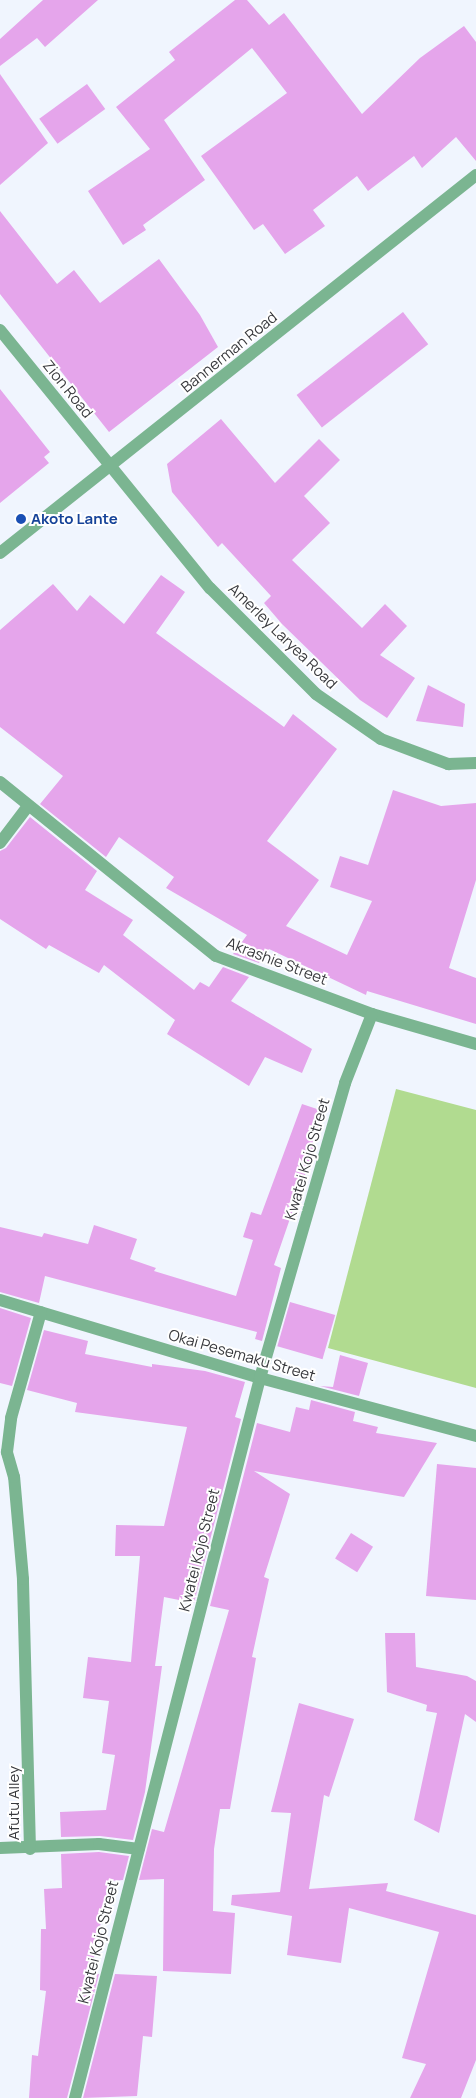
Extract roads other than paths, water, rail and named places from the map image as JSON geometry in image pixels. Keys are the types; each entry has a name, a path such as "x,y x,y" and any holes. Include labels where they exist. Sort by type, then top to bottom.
{"street":[{"name":"Bannerman Road","path":"0,553 110,468 476,175"},
{"name":"Zion Road","path":"0,330 110,468"},
{"name":"Amerley Laryea Road","path":"110,468 210,588 316,694 381,739 448,764 476,763"},
{"name":"Akrashie Street","path":"0,782 216,956 372,1014 476,1044"},
{"path":"0,844 28,806"},
{"name":"Kwatei Kojo Street","path":"75,2098 260,1378 345,1083 372,1014"},
{"name":"Okai Pesemaku Street","path":"0,1300 260,1378 476,1436"},
{"name":"Afutu Alley","path":"30,1849 23,1579 14,1477 8,1452 13,1408 41,1312"},
{"path":"0,1848 30,1849 99,1844 139,1849"}],"place":[{"name":"Akoto Lante","path":"21,519"}]}
